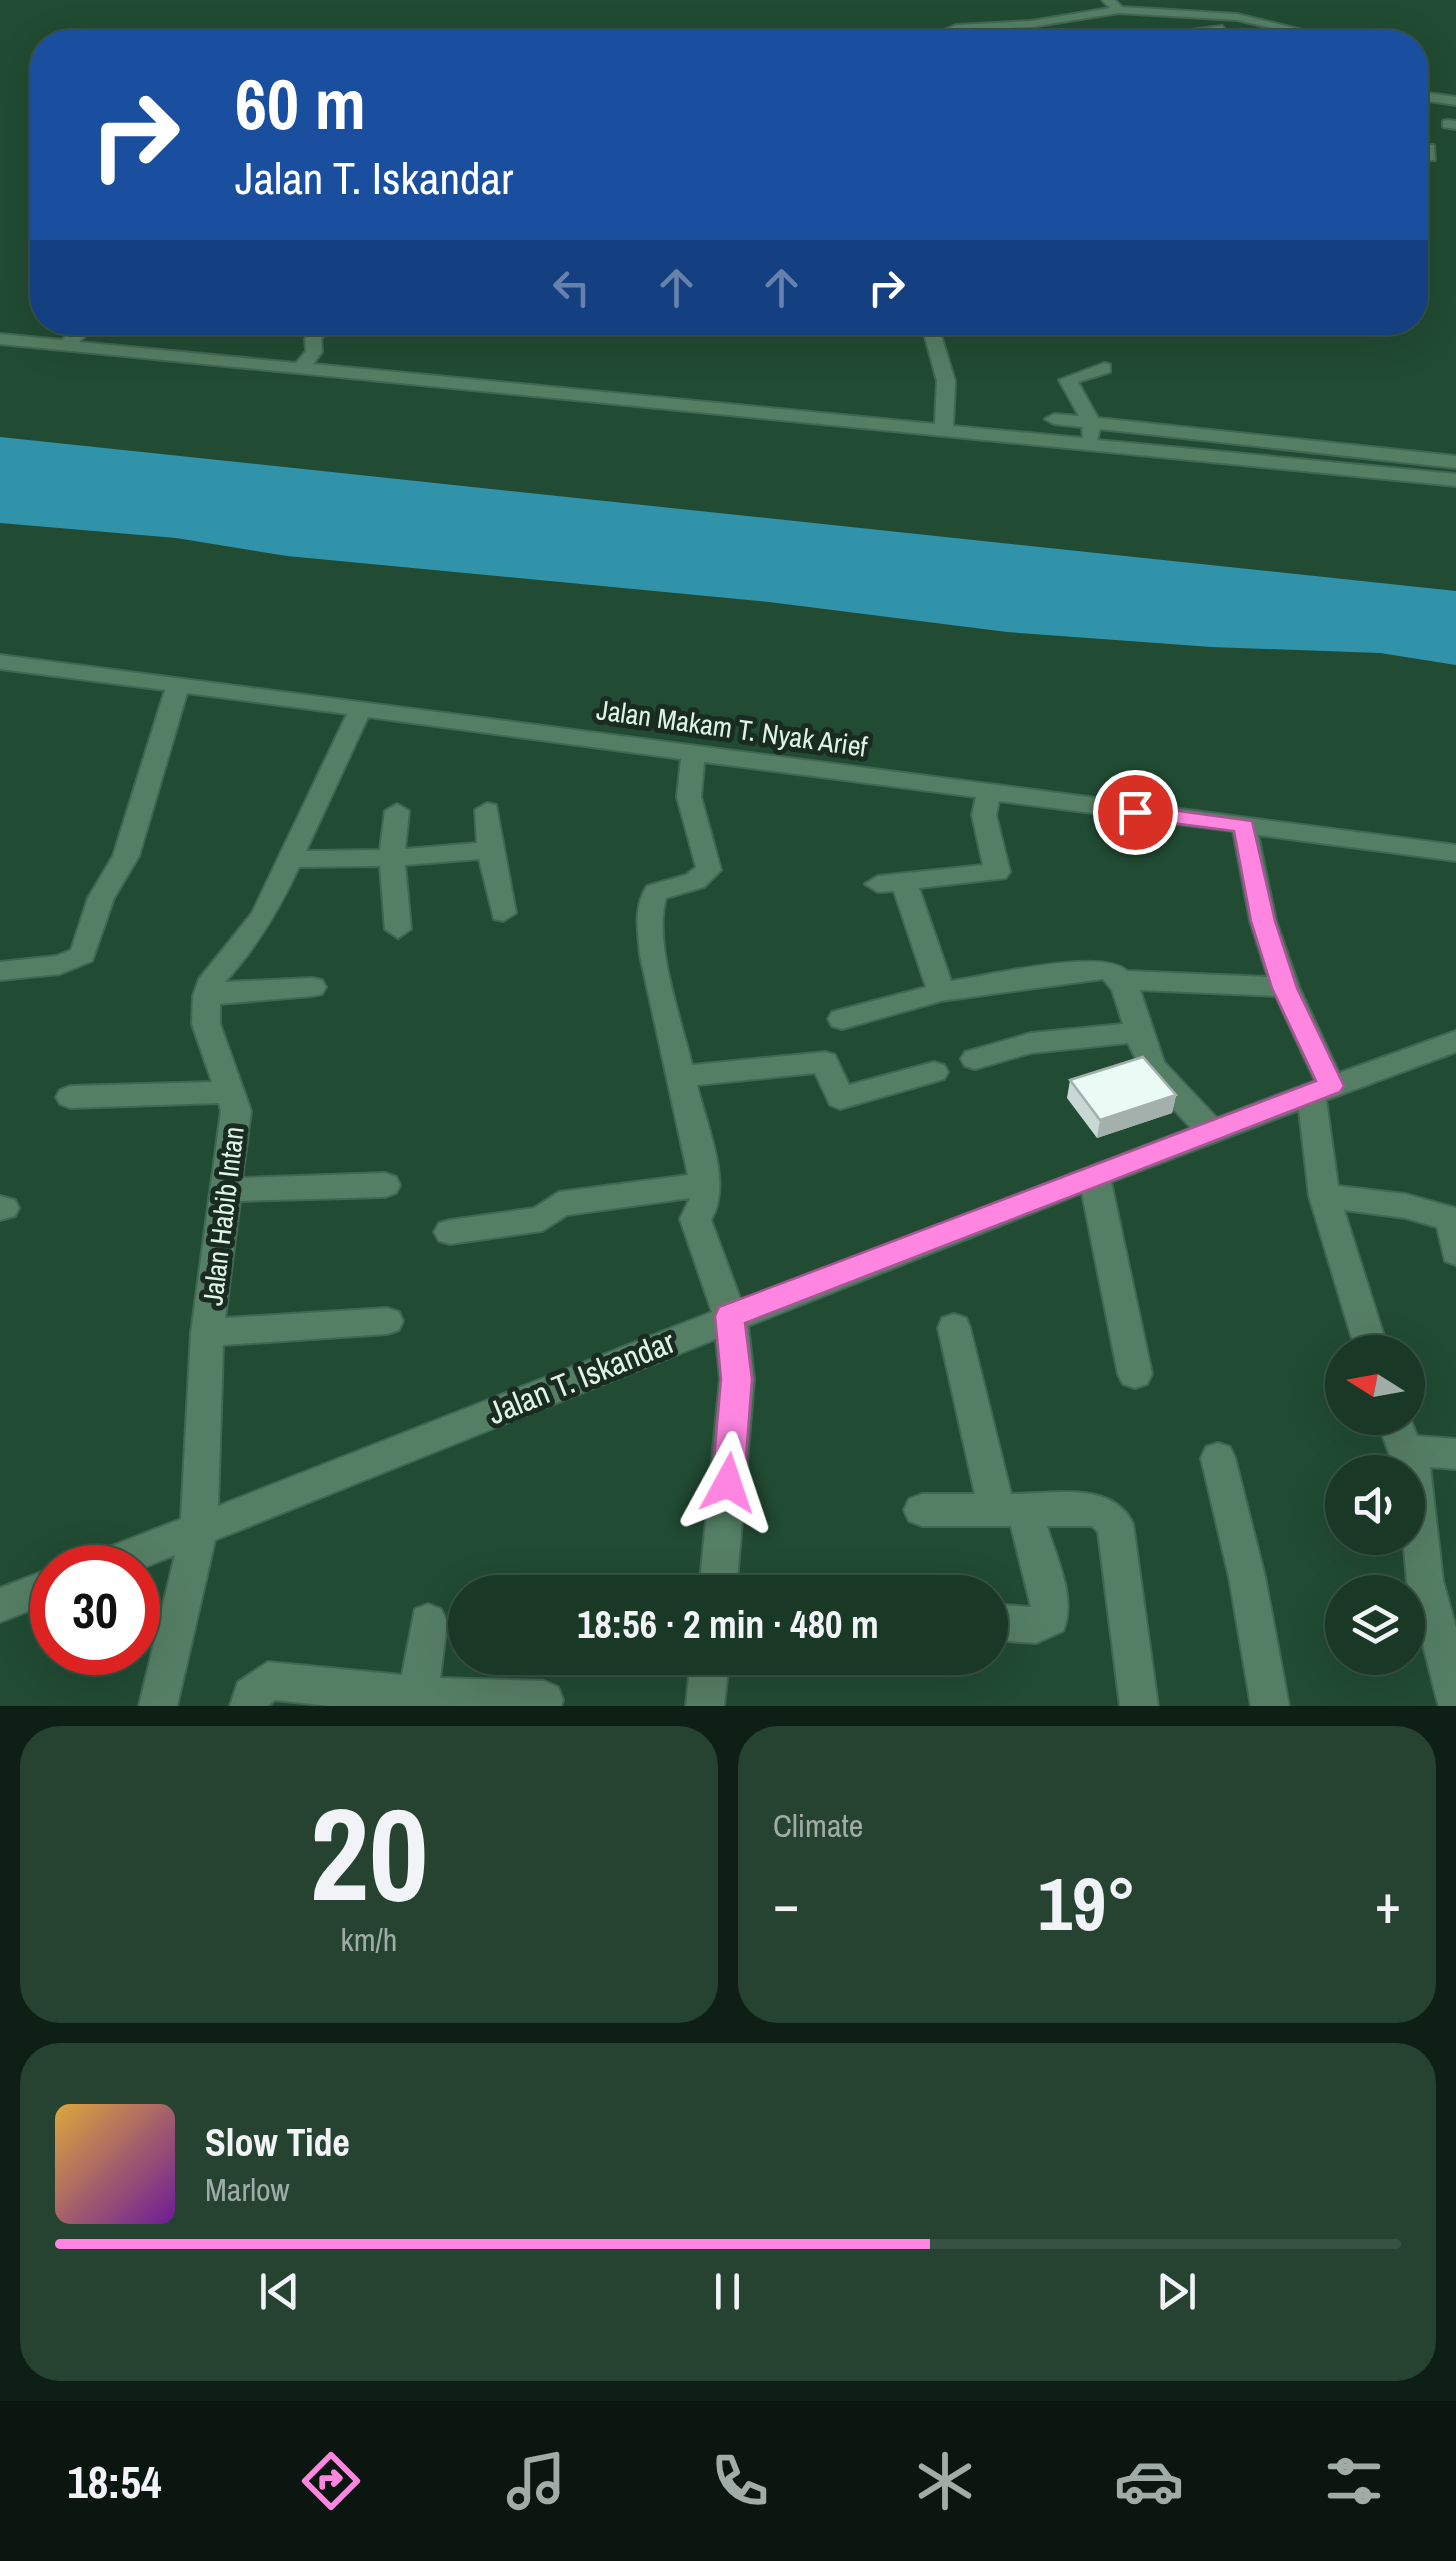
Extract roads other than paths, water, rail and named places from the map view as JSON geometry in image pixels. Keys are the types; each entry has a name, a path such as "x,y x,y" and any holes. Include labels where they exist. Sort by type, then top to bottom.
{"street":[{"path":"953,30 1089,24 1114,5 1250,20 1285,30"},
{"path":"1223,30 1250,20"},
{"path":"1428,96 1456,101"},
{"path":"1428,157 1430,148"},
{"path":"0,339 77,335 944,430 1091,433 1456,462"},
{"path":"307,361 316,335"},
{"path":"934,335 946,380 944,430"},
{"path":"1091,433 1068,380 1104,368"},
{"path":"1054,420 1091,433 1456,480"},
{"name":"Jalan Makam T. Nyak Arief","path":"0,662 1456,853"},
{"path":"0,971 60,966 84,955 101,898 126,856 178,685"},
{"path":"312,988 206,996 214,979 264,914 362,709"},
{"path":"694,754 686,782 687,801 709,862 708,870 705,877 656,892 651,900 653,955 705,1184 706,1201 695,1218 730,1316 736,1379 719,1575"},
{"path":"941,992 891,882 997,872 984,815 988,793"},
{"path":"488,810 490,850 503,912"},
{"path":"397,812 392,858 398,929"},
{"path":"1244,826 1263,921 1321,1089 1324,1196 1367,1335"},
{"path":"290,859 392,858 490,850"},
{"path":"842,1019 941,992 1110,970 1122,980 1136,1032 1152,1066 1176,1097 1212,1130"},
{"path":"1122,980 1284,988"},
{"name":"Jalan Habib Intan","path":"158,1706 199,1530 207,1333 236,1111 206,1024 206,996"},
{"path":"974,1059 1031,1044 1136,1032"},
{"name":"Jalan T. Iskandar","path":"160,1545 730,1316 1212,1130 1456,1041"},
{"path":"682,1076 824,1062 840,1098 934,1072"},
{"path":"70,1097 231,1092"},
{"path":"1094,1175 1135,1374"},
{"path":"450,1232 542,1219 560,1204 705,1184"},
{"path":"226,1190 384,1186"},
{"path":"1324,1196 1405,1206 1454,1219 1456,1252"},
{"path":"207,1333 387,1322"},
{"path":"954,1328 1011,1510 1049,1594 1050,1618 1036,1626 1008,1624"},
{"path":"1399,1435 1418,1495 1425,1581 1456,1700"},
{"path":"1402,1435 1456,1454"},
{"path":"1218,1458 1247,1577 1270,1706"},
{"path":"922,1510 1099,1510 1115,1524 1138,1706"},
{"path":"0,1606 30,1594"},
{"path":"418,1696 428,1622"},
{"path":"704,1706 708,1675"},
{"path":"249,1706 252,1695 268,1681 418,1696 544,1700"}],"water":[{"path":"0,437 1456,591 1456,665 1380,653 1211,647 1007,632 769,602 287,556 176,538 0,523"}]}
